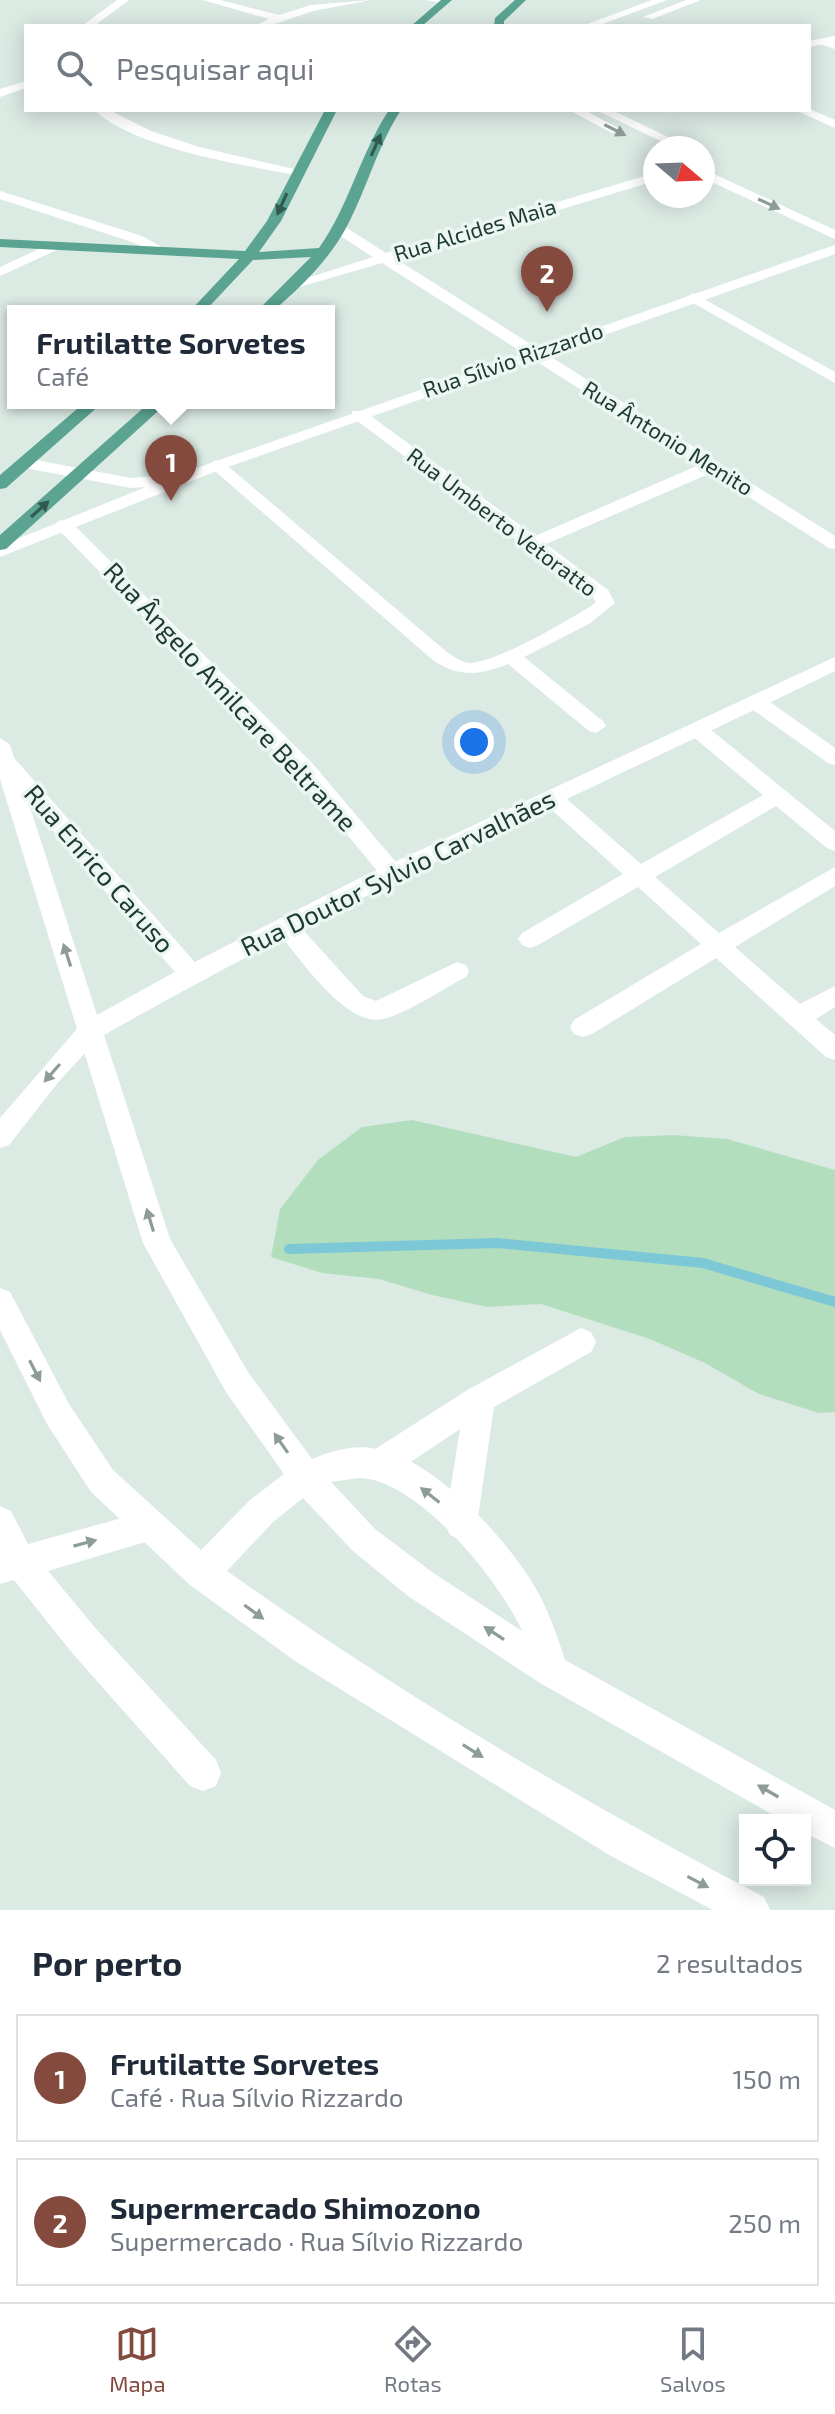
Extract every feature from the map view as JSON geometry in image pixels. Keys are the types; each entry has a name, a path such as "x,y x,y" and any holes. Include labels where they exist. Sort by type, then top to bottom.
{"main road":[{"path":"499,24 499,20 521,0"},
{"path":"418,24 446,1"},
{"path":"203,305 248,256 274,220 296,171 330,112"},
{"path":"271,305 296,284 339,229 385,123 393,112"},
{"path":"0,243 277,257 322,252"},
{"path":"0,484 87,409"},
{"path":"0,545 85,474 153,409"}],"street":[{"path":"90,24 124,0"},
{"path":"208,0 277,18"},
{"path":"264,24 311,8 367,0"},
{"path":"431,0 446,1"},
{"path":"593,24 662,0"},
{"path":"629,24 696,0"},
{"path":"811,44 831,42"},
{"path":"0,93 24,85"},
{"path":"104,112 152,138 296,171"},
{"path":"579,112 643,144"},
{"path":"606,112 659,136"},
{"path":"806,112 835,124"},
{"path":"715,179 835,235"},
{"name":"Rua Alcides Maia","path":"296,284 643,181"},
{"path":"0,195 137,239 162,251"},
{"name":"Rua Ântonio Menito","path":"339,229 835,544"},
{"path":"0,272 54,246"},
{"name":"Rua Sílvio Rizzardo","path":"0,552 216,465 835,249"},
{"path":"693,297 835,378"},
{"name":"Rua Umberto Vetoratto","path":"216,465 441,657 457,667 469,669 510,655 586,619 606,603 601,594 358,414"},
{"name":"Rua Sílvio Rizzardo","path":"25,463 142,483 192,475"},
{"path":"534,543 712,466"},
{"path":"84,516 113,493 113,487 107,482 85,474"},
{"name":"Rua Ângelo Amilcare Beltrame","path":"64,525 304,768 392,873"},
{"path":"510,655 596,726"},
{"name":"Rua Doutor Sylvio Carvalhães","path":"0,1137 51,1073 91,1030 191,974 392,873 835,663"},
{"path":"756,702 835,758"},
{"path":"698,730 777,796 830,831"},
{"path":"4,755 157,1243 237,1382 306,1478 364,1540 420,1584 552,1671 835,1830"},
{"name":"Rua Enrico Caruso","path":"4,755 191,974"},
{"path":"530,939 777,796"},
{"path":"552,798 835,1050"},
{"path":"583,1027 835,875"},
{"path":"286,926 354,1003 367,1010 379,1011 457,971"},
{"path":"798,1018 835,995"},
{"path":"0,1301 58,1414 102,1481 202,1573 310,1651 624,1843 751,1910"},
{"path":"380,1464 480,1399 581,1342"},
{"path":"461,1524 480,1399"},
{"path":"202,1573 262,1511 306,1478 335,1465 380,1464 430,1493 519,1592 534,1620 552,1671"},
{"path":"0,1522 9,1564 85,1642 203,1773"},
{"path":"9,1564 151,1526"}],"green space":[{"path":"412,1120 576,1157 625,1137 673,1135 727,1139 835,1170 835,1412 819,1413 759,1394 705,1363 650,1339 541,1304 487,1307 379,1279 322,1273 271,1257 280,1209 318,1160 362,1127"}],"waterway":[{"path":"289,1249 497,1243 703,1263 835,1302"}],"place":[{"name":"Supermercado Shimozono","path":"547,312"},
{"name":"Frutilatte Sorvetes","path":"171,501"}]}
